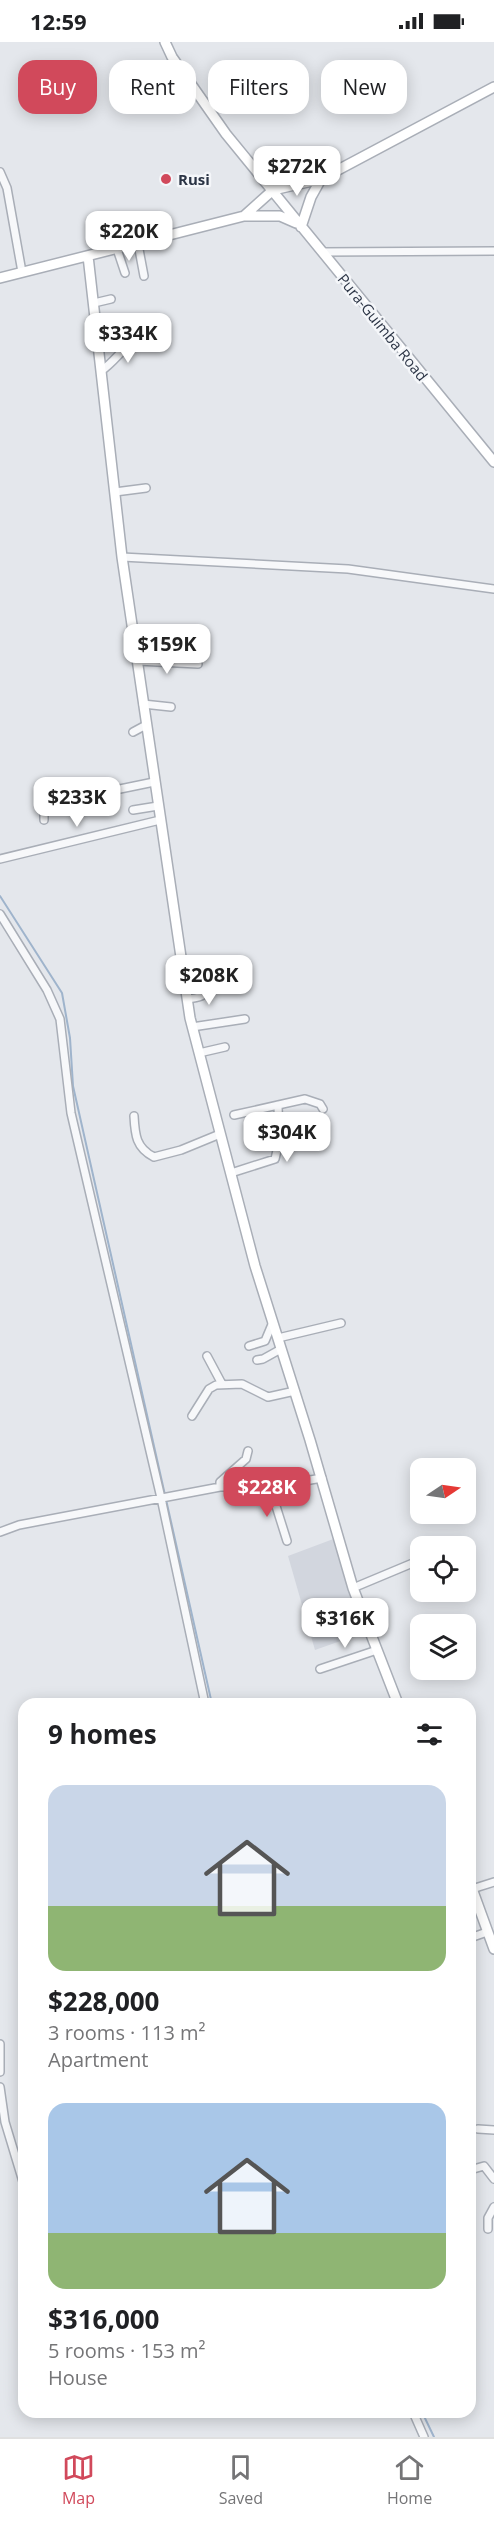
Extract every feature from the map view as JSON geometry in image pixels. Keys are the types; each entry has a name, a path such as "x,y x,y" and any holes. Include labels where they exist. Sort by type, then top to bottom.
{"street":[{"name":"Pura-Guimba Road","path":"165,42 184,75 226,134 494,462"},
{"path":"244,216 273,190 321,179 494,87"},
{"path":"0,172 7,188 22,272"},
{"path":"0,278 244,216 280,216 290,218 301,227 311,197 321,179"},
{"path":"138,244 144,276"},
{"path":"117,249 125,273"},
{"path":"322,252 494,251"},
{"path":"88,256 122,557 192,1027 255,1266 322,1479 353,1588 396,1698"},
{"path":"94,303 111,299"},
{"path":"101,371 114,362 133,340 141,336"},
{"path":"115,492 146,488"},
{"path":"122,557 348,569 494,589"},
{"path":"137,661 198,664"},
{"path":"143,704 171,707"},
{"path":"133,732 146,725"},
{"path":"44,820 44,807 47,804 154,782"},
{"path":"133,810 158,806"},
{"path":"0,859 160,820"},
{"path":"0,914 47,990 60,1019 71,1113 161,1498 204,1698"},
{"path":"188,999 201,997 218,980 228,983"},
{"path":"192,1027 245,1019"},
{"path":"199,1053 225,1047"},
{"path":"234,1115 305,1099 313,1100 323,1110"},
{"path":"231,1173 275,1159 279,1142 278,1105"},
{"path":"134,1116 135,1140 154,1157 181,1150 220,1134"},
{"path":"249,1346 265,1341 273,1322"},
{"path":"278,1338 341,1323"},
{"path":"257,1360 281,1349"},
{"path":"207,1356 222,1384"},
{"path":"192,1416 209,1389 222,1384 243,1384 268,1397 294,1391"},
{"path":"220,1487 220,1482 246,1459 248,1451"},
{"path":"0,1532 19,1526 220,1487 270,1487 297,1481 322,1479"},
{"path":"270,1487 287,1541"},
{"path":"353,1588 410,1564"},
{"path":"320,1670 377,1650"},
{"path":"476,1885 494,1882"},
{"path":"476,1900 494,1949"},
{"path":"476,1936 487,1932"},
{"path":"0,2044 0,2072"},
{"path":"0,2087 4,2121 18,2166"},
{"path":"478,2129 494,2130"},
{"path":"476,2168 484,2166 494,2179"},
{"path":"488,2229 488,2218 494,2207"},
{"path":"416,2418 424,2437"}],"shaded area":[{"path":"336,1538 366,1632 315,1650 288,1556"}],"waterway":[{"path":"0,896 62,993 70,1038 73,1086 211,1698"},
{"path":"425,2418 434,2437"}],"place":[{"name":"Rusi","path":"166,179"}]}
